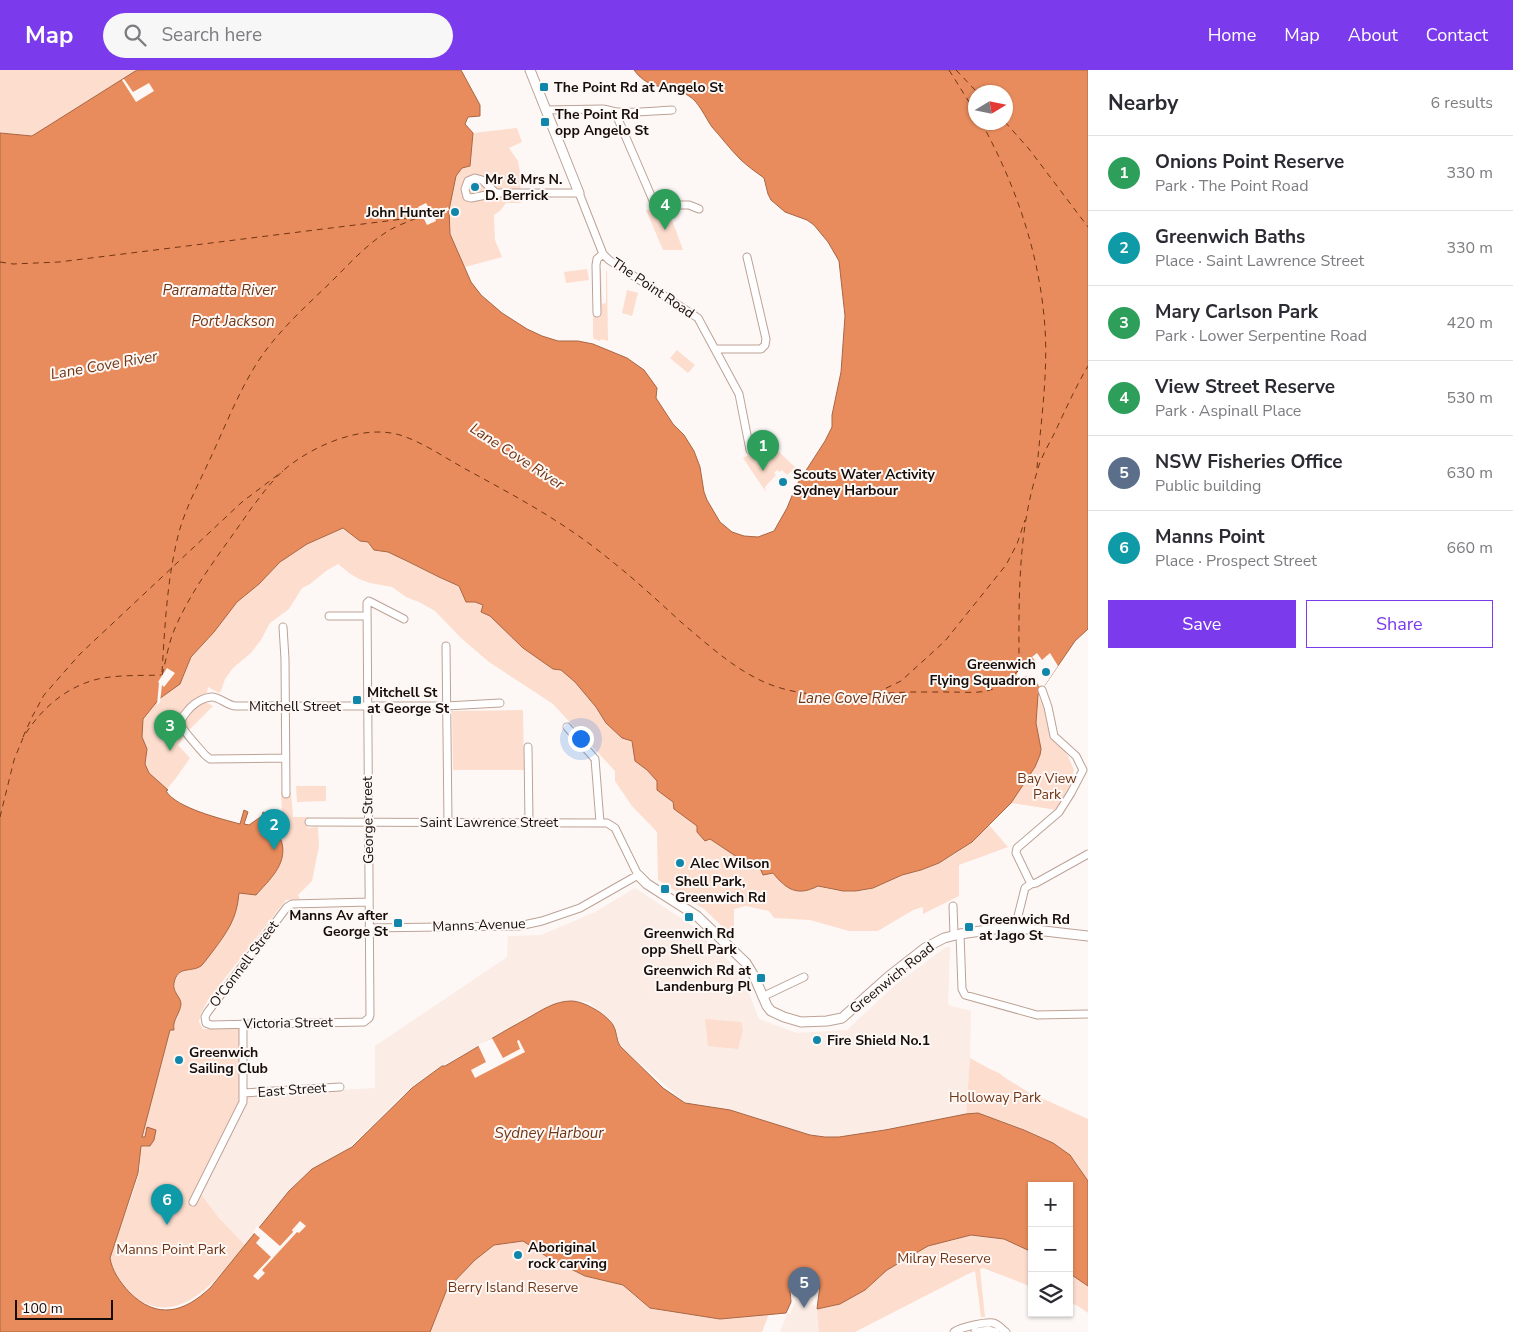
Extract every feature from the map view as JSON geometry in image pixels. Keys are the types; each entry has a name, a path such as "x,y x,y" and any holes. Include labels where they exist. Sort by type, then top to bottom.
{"street":[{"name":"The Point Road","path":"530,70 603,254 613,263 698,318 738,394 750,450"},
{"path":"546,110 602,109 615,112 672,110"},
{"path":"615,112 655,205 689,205 699,209"},
{"path":"496,193 579,193"},
{"path":"597,313 596,265 597,259 603,254"},
{"path":"714,349 761,349 766,345 747,257"},
{"path":"329,616 366,616 369,601 404,620"},
{"name":"George Street","path":"364,1022 370,1018 366,616"},
{"path":"283,627 286,794"},
{"path":"446,646 448,823"},
{"path":"1031,884 1016,853 1017,848 1059,812 1072,793 1082,770 1076,756 1054,736 1048,707 1042,690"},
{"name":"Mitchell Street","path":"285,758 215,760 207,757 182,728 181,723 184,715 200,700 213,697 233,706 446,706 500,703"},
{"path":"568,727 595,759 600,822 607,823 615,828 638,875"},
{"path":"528,748 529,822"},
{"name":"Saint Lawrence Street","path":"309,822 600,822"},
{"path":"1016,928 1025,888 1088,854"},
{"name":"Manns Avenue","path":"369,928 519,926 580,908 638,875"},
{"name":"Greenwich Road","path":"638,875 647,884 697,916 746,963 754,976 762,997 771,1011 801,1022 842,1018 888,977 926,948 944,938 999,928 1016,928 1088,936"},
{"name":"O'Connell Street","path":"212,1025 205,1021 207,1013 287,906 292,904 369,902"},
{"path":"953,906 962,989 965,995 1037,1015 1088,1014"},
{"path":"762,997 804,977"},
{"name":"Victoria Street","path":"212,1025 364,1022"},
{"path":"193,1202 243,1102 243,1024"},
{"name":"East Street","path":"243,1093 340,1086"},
{"path":"954,1332 964,1328 993,1323 1006,1332"},
{"path":"975,1332 989,1330 996,1332"}],"shaded area":[{"path":"635,888 693,926 742,974 759,1019 797,1033 847,1030 895,985 946,947 950,947 948,1005 971,1011 966,1114 840,1138 800,1133 687,1104 621,1047 613,1026 589,1002 562,1001 440,1067 399,1098 348,1149 311,1170 245,1245 219,1218 200,1193 250,1095 375,1088 375,1046 507,957 508,936 541,935 595,912"},
{"path":"794,1286 812,1286 812,1305 815,1305 816,1310 821,1313 822,1332 780,1332 787,1314 790,1314 796,1300"}],"green space":[{"path":"0,70 137,70 32,136 0,133"},
{"path":"517,128 522,142 509,148 518,161 521,203 506,203 494,215 495,240 502,257 465,267 450,234 449,210 456,176 462,168 470,165 473,133"},
{"path":"668,209 683,250 663,250 646,210"},
{"path":"587,269 589,280 566,283 564,272"},
{"path":"598,269 601,269 602,304 606,303 607,271 608,341 601,339 600,341 593,337 593,314 595,314"},
{"path":"627,290 638,293 632,316 622,313"},
{"path":"677,350 695,365 688,373 670,358"},
{"path":"760,448 767,454 778,451 796,468 787,475 782,470 780,472 777,470 774,473 776,475 765,487 766,492 743,458"},
{"path":"342,528 360,541 368,542 374,550 388,552 459,586 467,602 483,605 481,612 490,616 523,648 553,669 561,670 575,682 596,707 606,723 622,738 632,741 636,761 654,776 668,795 674,809 697,826 705,841 710,839 737,857 773,873 783,885 797,891 810,890 818,886 846,891 868,889 896,877 919,871 941,862 967,846 989,825 1008,847 959,865 959,896 923,914 923,907 913,910 878,931 849,931 810,920 774,918 769,911 746,906 734,909 734,938 704,909 658,880 657,832 632,806 615,781 615,771 553,704 489,662 461,638 435,611 406,597 392,587 359,579 338,564 302,588 289,609 270,623 251,653 233,668 225,679 219,693 208,687 205,702 213,706 189,730 178,745 190,758 167,789 149,773 145,764 147,750 142,737 143,719 159,699 183,679 191,658 237,602 259,584 280,562 307,544"},
{"name":"Bay View Park","path":"1038,695 1047,712 1054,732 1074,770 1068,793 1057,810 1011,803 1035,767"},
{"path":"523,710 524,770 453,770 452,711"},
{"path":"296,786 326,786 326,801 297,802"},
{"name":"Manns Point Park","path":"281,792 291,792 293,817 308,817 307,828 318,827 319,846 312,881 298,895 300,899 286,900 208,1000 201,1013 199,1022 203,1029 239,1029 240,1091 250,1095 200,1193 219,1218 245,1245 223,1272 196,1296 181,1304 165,1307 149,1305 132,1295 125,1288 115,1274 110,1260 139,1173 141,1146 147,1147 148,1127 145,1138 142,1137 170,1030 180,1008 179,998 174,991 174,985 179,974 184,970 200,966 204,963 223,937 234,917 239,892 256,895 282,843 271,821 282,814"},
{"path":"705,1019 741,1022 743,1030 738,1049 708,1046"},
{"name":"Holloway Park","path":"970,1058 999,1073 1028,1092 1088,1119 1088,1181 1070,1155 1036,1134 990,1117 966,1114"},
{"name":"Milray Reserve","path":"951,1233 1017,1238 1028,1247 1028,1285 983,1268 980,1269 985,1317 981,1317 975,1271 855,1332 819,1332 817,1309 839,1304 865,1290 882,1272"},
{"name":"Berry Island Reserve","path":"523,1241 549,1258 585,1276 623,1285 650,1308 720,1319 769,1314 762,1332 430,1332 447,1289 475,1260 494,1245"},
{"path":"1073,1272 1088,1281 1088,1313 1073,1304"}],"water":[{"name":"Port Jackson","path":"137,70 461,70 480,105 480,116 468,117 465,124 473,133 470,166 462,168 456,176 449,210 450,234 471,282 481,295 502,313 527,329 558,341 578,341 593,344 627,358 644,370 657,388 656,398 694,451 700,467 704,492 720,522 732,532 744,536 758,537 774,531 787,508 796,486 832,427 832,415 841,372 845,316 839,261 828,242 814,225 807,220 785,212 771,200 764,178 733,151 712,127 693,99 682,92 647,82 634,70 1088,70 1088,629 1075,641 1038,695 1036,723 1041,749 1040,755 1035,767 1011,803 972,842 939,863 902,875 873,888 843,891 818,886 804,891 792,890 773,873 763,875 760,868 737,857 710,839 705,841 697,832 697,826 674,809 673,802 657,790 657,781 635,761 632,741 622,738 606,723 596,707 575,682 561,670 553,669 523,648 490,616 481,612 483,605 475,602 466,602 459,586 388,552 374,550 368,542 360,541 343,528 307,544 280,562 259,584 237,602 214,632 191,657 180,684 159,699 143,719 142,737 147,749 145,764 149,773 168,790 166,791 171,797 189,808 240,824 244,810 248,812 244,824 249,825 262,816 263,812 268,814 281,839 283,851 276,872 256,895 239,893 231,924 204,963 197,968 181,972 176,977 174,983 175,992 181,1004 174,1023 174,1030 170,1030 142,1137 145,1137 147,1127 156,1130 154,1140 150,1146 141,1146 138,1173 110,1258 120,1280 139,1301 160,1310 170,1310 191,1303 211,1287 289,1191 312,1169 352,1147 412,1088 442,1066 544,1009 554,1004 571,1001 588,1006 610,1021 620,1046 663,1088 685,1103 730,1110 810,1135 825,1137 839,1137 885,1130 978,1113 1053,1143 1070,1155 1088,1181 1088,1286 1073,1276 1073,1182 1028,1182 1028,1250 1004,1239 971,1235 928,1246 887,1270 865,1290 840,1304 817,1309 820,1285 790,1290 791,1302 786,1313 720,1319 650,1308 623,1285 585,1276 549,1258 523,1241 494,1245 475,1260 447,1289 430,1332 0,1332 0,133 32,136"}],"pier":[{"path":"124,79 133,92 149,83 154,91 136,102 122,80"},
{"path":"426,203 433,215 448,207 449,210 435,218 436,221 427,225 418,207"},
{"path":"1037,653 1042,660 1050,653 1058,666 1041,691 1038,684 1026,676 1023,677 1020,684 1014,681 1020,666 1030,670 1037,663 1032,657"},
{"path":"167,668 175,673 164,687 162,685 160,702 157,705 158,682"},
{"path":"492,1038 503,1058 520,1049 517,1041 519,1040 525,1052 475,1078 471,1070 486,1062 478,1045"},
{"path":"300,1221 306,1226 299,1233 297,1232 262,1270 265,1273 258,1280 253,1276 271,1257 256,1243 260,1238 253,1232 257,1226 280,1246"}],"ferry route":[{"path":"949,70 968,100"},
{"path":"956,70 970,85"},
{"path":"985,130 1005,170 1015,196 1032,247 1038,274 1045,328 1046,363 1037,468"},
{"path":"1012,130 1029,149 1088,227"},
{"path":"162,672 169,584 179,532 193,495 250,374 282,330 372,242 388,231 422,216"},
{"path":"0,262 13,264 59,262 419,217"},
{"path":"162,675 173,633 189,600 250,510 275,478 297,460 324,445 355,435 370,432 386,432 409,438 427,447 556,521 614,563 721,655 742,670 764,682 782,689 819,695 983,692 993,689 1004,683 1019,670 1021,570 1030,496 1042,457 1088,366"},
{"path":"23,737 44,695 80,654 242,502 283,471"},
{"path":"876,693 901,681 945,641 1006,565 1017,544 1025,520"},
{"path":"26,733 45,709 61,696 78,686 96,679 161,675"},
{"path":"0,817 14,760 23,738"}],"place":[{"name":"The Point Rd at Angelo St","path":"544,87"},
{"name":"The Point Rd opp Angelo St","path":"545,122"},
{"name":"Mr & Mrs N. D. Berrick","path":"475,187"},
{"name":"John Hunter","path":"455,212"},
{"name":"View Street Reserve","path":"665,230"},
{"name":"Onions Point Reserve","path":"763,471"},
{"name":"Scouts Water Activity Sydney Harbour","path":"783,482"},
{"name":"Greenwich Flying Squadron","path":"1046,672"},
{"name":"Mitchell St at George St","path":"357,700"},
{"name":"Mary Carlson Park","path":"170,751"},
{"name":"Greenwich Baths","path":"274,850"},
{"name":"Alec Wilson","path":"680,863"},
{"name":"Shell Park, Greenwich Rd","path":"665,889"},
{"name":"Greenwich Rd opp Shell Park","path":"689,917"},
{"name":"Manns Av after George St","path":"398,923"},
{"name":"Greenwich Rd at Jago St","path":"969,927"},
{"name":"Greenwich Rd at Landenburg Pl","path":"761,978"},
{"name":"Fire Shield No.1","path":"817,1040"},
{"name":"Greenwich Sailing Club","path":"179,1060"},
{"name":"Manns Point","path":"167,1225"},
{"name":"Aboriginal rock carving","path":"518,1255"},
{"name":"NSW Fisheries Office","path":"804,1308"}],"water label":[{"name":"Parramatta River","path":"219,290"},
{"name":"Lane Cove River","path":"104,365"},
{"name":"Lane Cove River","path":"517,456"},
{"name":"Lane Cove River","path":"852,698"},
{"name":"Sydney Harbour","path":"549,1133"}]}
